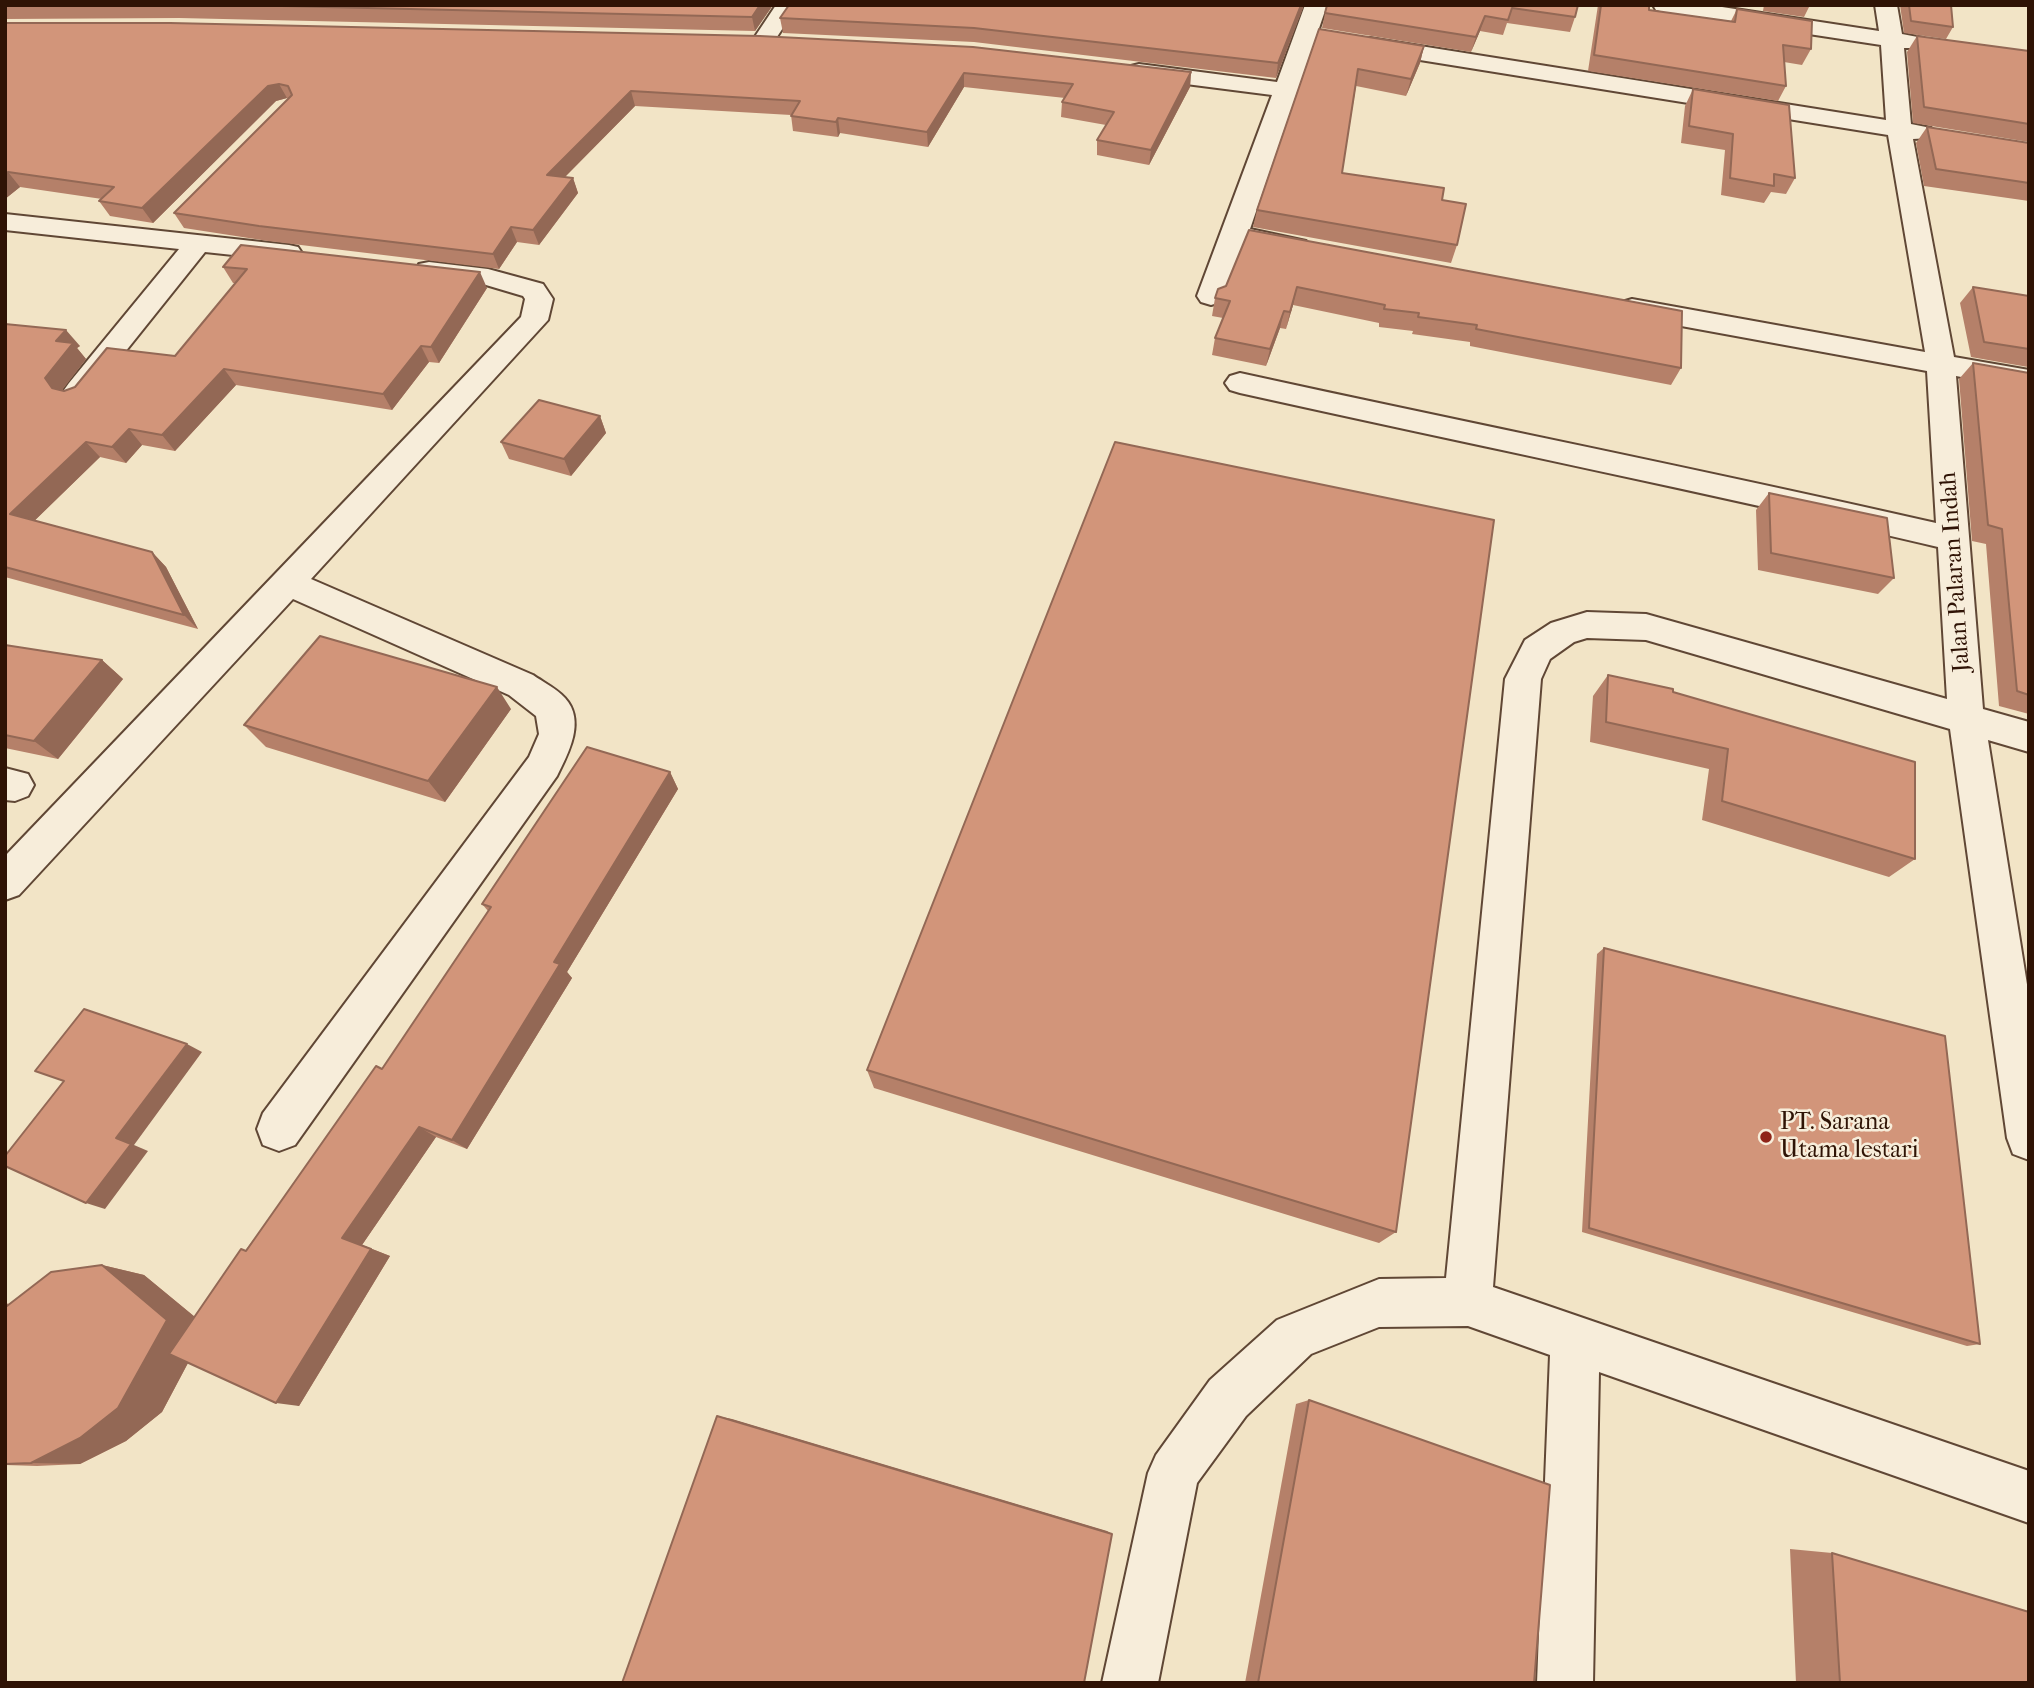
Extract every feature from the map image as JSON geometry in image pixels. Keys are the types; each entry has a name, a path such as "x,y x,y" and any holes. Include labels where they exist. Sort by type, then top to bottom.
{"street":[{"path":"763,41 787,5"},
{"path":"1211,296 1316,5"},
{"path":"1664,5 1933,46"},
{"name":"Jalan Palaran Indah","path":"1886,5 1892,40 1899,130 1941,363 1966,718 2029,1138"},
{"path":"1306,35 1951,138"},
{"path":"735,40 789,42"},
{"path":"1114,67 1286,90"},
{"path":"5,222 165,228 200,242 323,257"},
{"path":"1235,234 1318,251"},
{"path":"77,394 200,242"},
{"path":"5,883 534,320 539,299 533,290 488,277 406,267"},
{"path":"1602,302 2029,380"},
{"path":"1240,383 1594,461 1741,489 1954,540"},
{"path":"279,1129 544,765 556,734 553,709 521,685 287,582"},
{"path":"1468,1302 1523,679 1537,650 1563,632 1587,625 1646,627 2029,737"},
{"path":"1130,1683 1174,1473 1228,1398 1294,1337 1379,1303 1468,1302 2029,1497"},
{"path":"1566,1683 1574,1340"}],"building":[{"path":"239,5 760,5 752,17"},
{"path":"789,5 1301,5 1278,63 974,28 780,18"},
{"path":"1327,5 1578,5 1575,17 1512,8 1508,20 1485,16 1476,37 1325,13"},
{"path":"1601,5 1649,5 1649,10 1735,22 1737,9 1812,21 1811,49 1783,45 1786,86 1594,55"},
{"path":"1909,5 1951,5 1953,27 1911,21"},
{"path":"5,23 170,23 760,36 973,47 1191,72 1151,150 1097,140 1114,112 1062,102 1073,84 964,73 927,132 838,118 836,122 791,116 800,101 631,91 547,175 573,178 533,230 511,227 493,254 174,213 292,95 288,86 279,84 268,86 142,208 99,201 114,187 8,172 5,175"},
{"path":"1319,29 1424,46 1411,79 1358,69 1342,173 1444,188 1442,200 1466,204 1457,245 1257,210"},
{"path":"1917,36 2029,51 2029,124 1924,107"},
{"path":"1693,89 1789,105 1795,178 1774,174 1774,186 1730,178 1733,134 1689,126"},
{"path":"1927,127 2029,143 2029,183 1936,169"},
{"path":"1249,230 1682,311 1681,368 1476,329 1477,325 1418,317 1419,313 1384,309 1385,305 1297,287 1290,312 1284,311 1270,349 1215,338 1230,301 1215,298 1218,289 1226,286"},
{"path":"241,245 480,272 431,347 421,346 383,394 224,369 162,435 129,429 112,447 86,442 10,514 152,552 184,615 5,567 5,324 66,330 56,341 73,343 45,378 52,388 64,391 75,387 107,348 175,356 247,269 223,267"},
{"path":"1973,287 2029,296 2029,349 1984,342"},
{"path":"1973,363 2029,373 2029,695 2017,691 2002,529 1988,525"},
{"path":"539,400 600,416 564,459 501,442"},
{"path":"1115,442 1494,520 1396,1232 867,1070"},
{"path":"1769,493 1887,518 1894,578 1771,553"},
{"path":"320,636 497,687 428,781 244,725"},
{"path":"5,645 102,660 34,741 5,735"},
{"path":"1608,675 1673,689 1673,692 1915,762 1915,859 1722,801 1728,749 1606,722"},
{"path":"587,747 670,772 554,962 560,964 452,1140 419,1127 342,1238 371,1249 276,1403 169,1354 241,1249 246,1251 376,1066 382,1069 491,907 482,904"},
{"name":"PT. Sarana Utama lestari","path":"1604,948 1945,1036 1980,1344 1589,1228"},
{"path":"84,1009 187,1044 116,1138 131,1144 86,1203 5,1166 5,1156 64,1081 35,1071"},
{"path":"102,1265 167,1320 118,1408 80,1438 31,1463 5,1464 5,1304 7,1306 51,1272"},
{"path":"1309,1400 1550,1485 1534,1683 1258,1683"},
{"path":"717,1416 1112,1534 1084,1683 622,1683"},
{"path":"1832,1553 2029,1612 2029,1683 1840,1683"}],"place":[{"name":"PT. Sarana Utama lestari","path":"1766,1137"}]}
